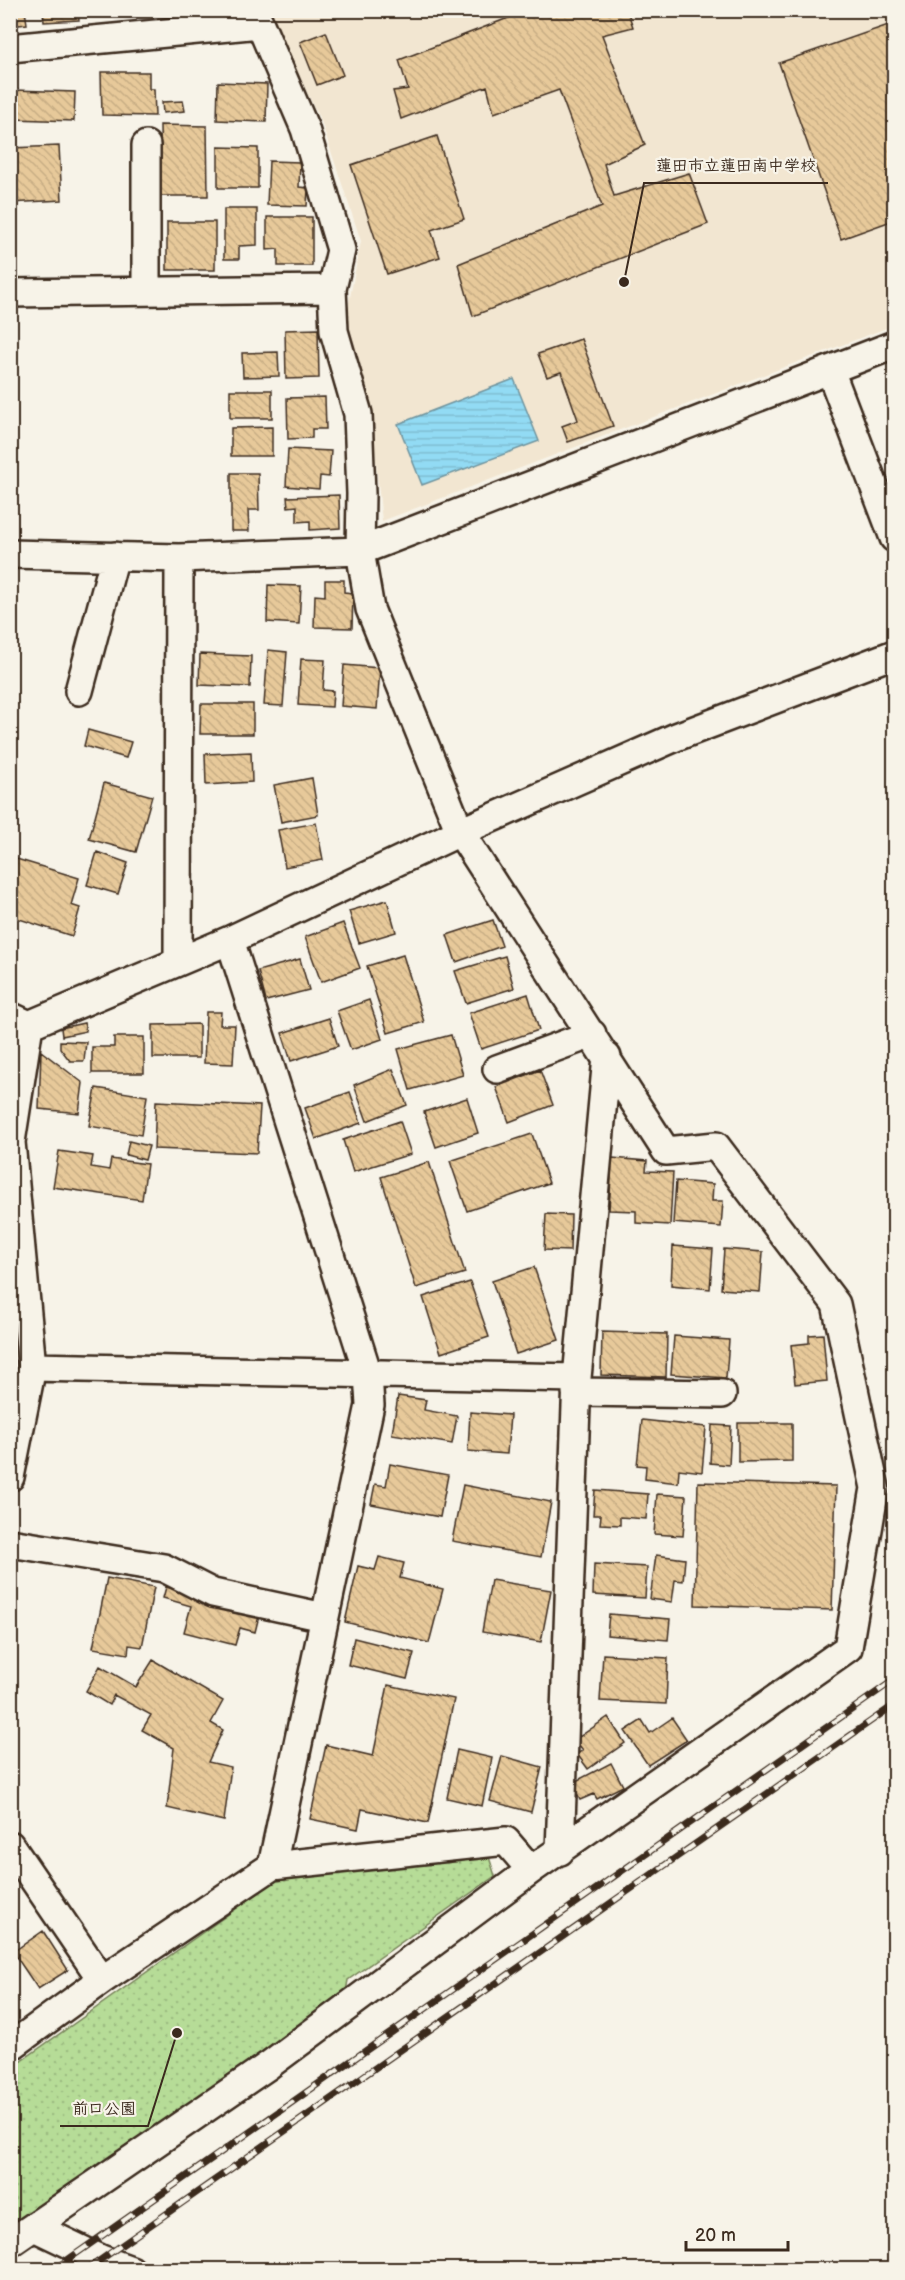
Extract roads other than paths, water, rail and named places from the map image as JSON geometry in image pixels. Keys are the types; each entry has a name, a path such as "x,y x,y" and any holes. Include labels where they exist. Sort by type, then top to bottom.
{"street":[{"path":"10,48 257,17 305,129 341,250 332,289 333,331 358,414 361,494 360,551 370,609 460,832 666,1151 716,1146 836,1304 875,1488 848,1648 531,1870 269,2065 10,2243"},
{"path":"146,145 146,291"},
{"path":"10,293 332,289"},
{"path":"10,554 179,558 360,551 894,345"},
{"path":"830,370 894,538"},
{"path":"79,691 115,556"},
{"path":"178,962 179,558"},
{"path":"10,1478 32,1367 11,1142 20,1021 178,962 230,940 460,832 676,737 894,654"},
{"path":"230,940 368,1374 370,1405 272,1866"},
{"path":"496,1069 592,1034"},
{"path":"560,1851 576,1385 607,1057"},
{"path":"32,1367 368,1374 722,1394"},
{"path":"10,1542 164,1568 213,1593 324,1617"},
{"path":"10,2047 102,1980 272,1866 507,1841 531,1870"},
{"path":"10,1845 102,1980"},
{"path":"34,2227 101,2259 131,2270"}],"water":[{"path":"514,379 539,441 422,485 398,424"}],"railway":[{"path":"53,2270 894,1680"},
{"path":"86,2270 894,1705"}],"place":[{"name":"蓮田市立蓮田南中学校","path":"624,282"},
{"name":"前口公園","path":"177,2033"}]}
